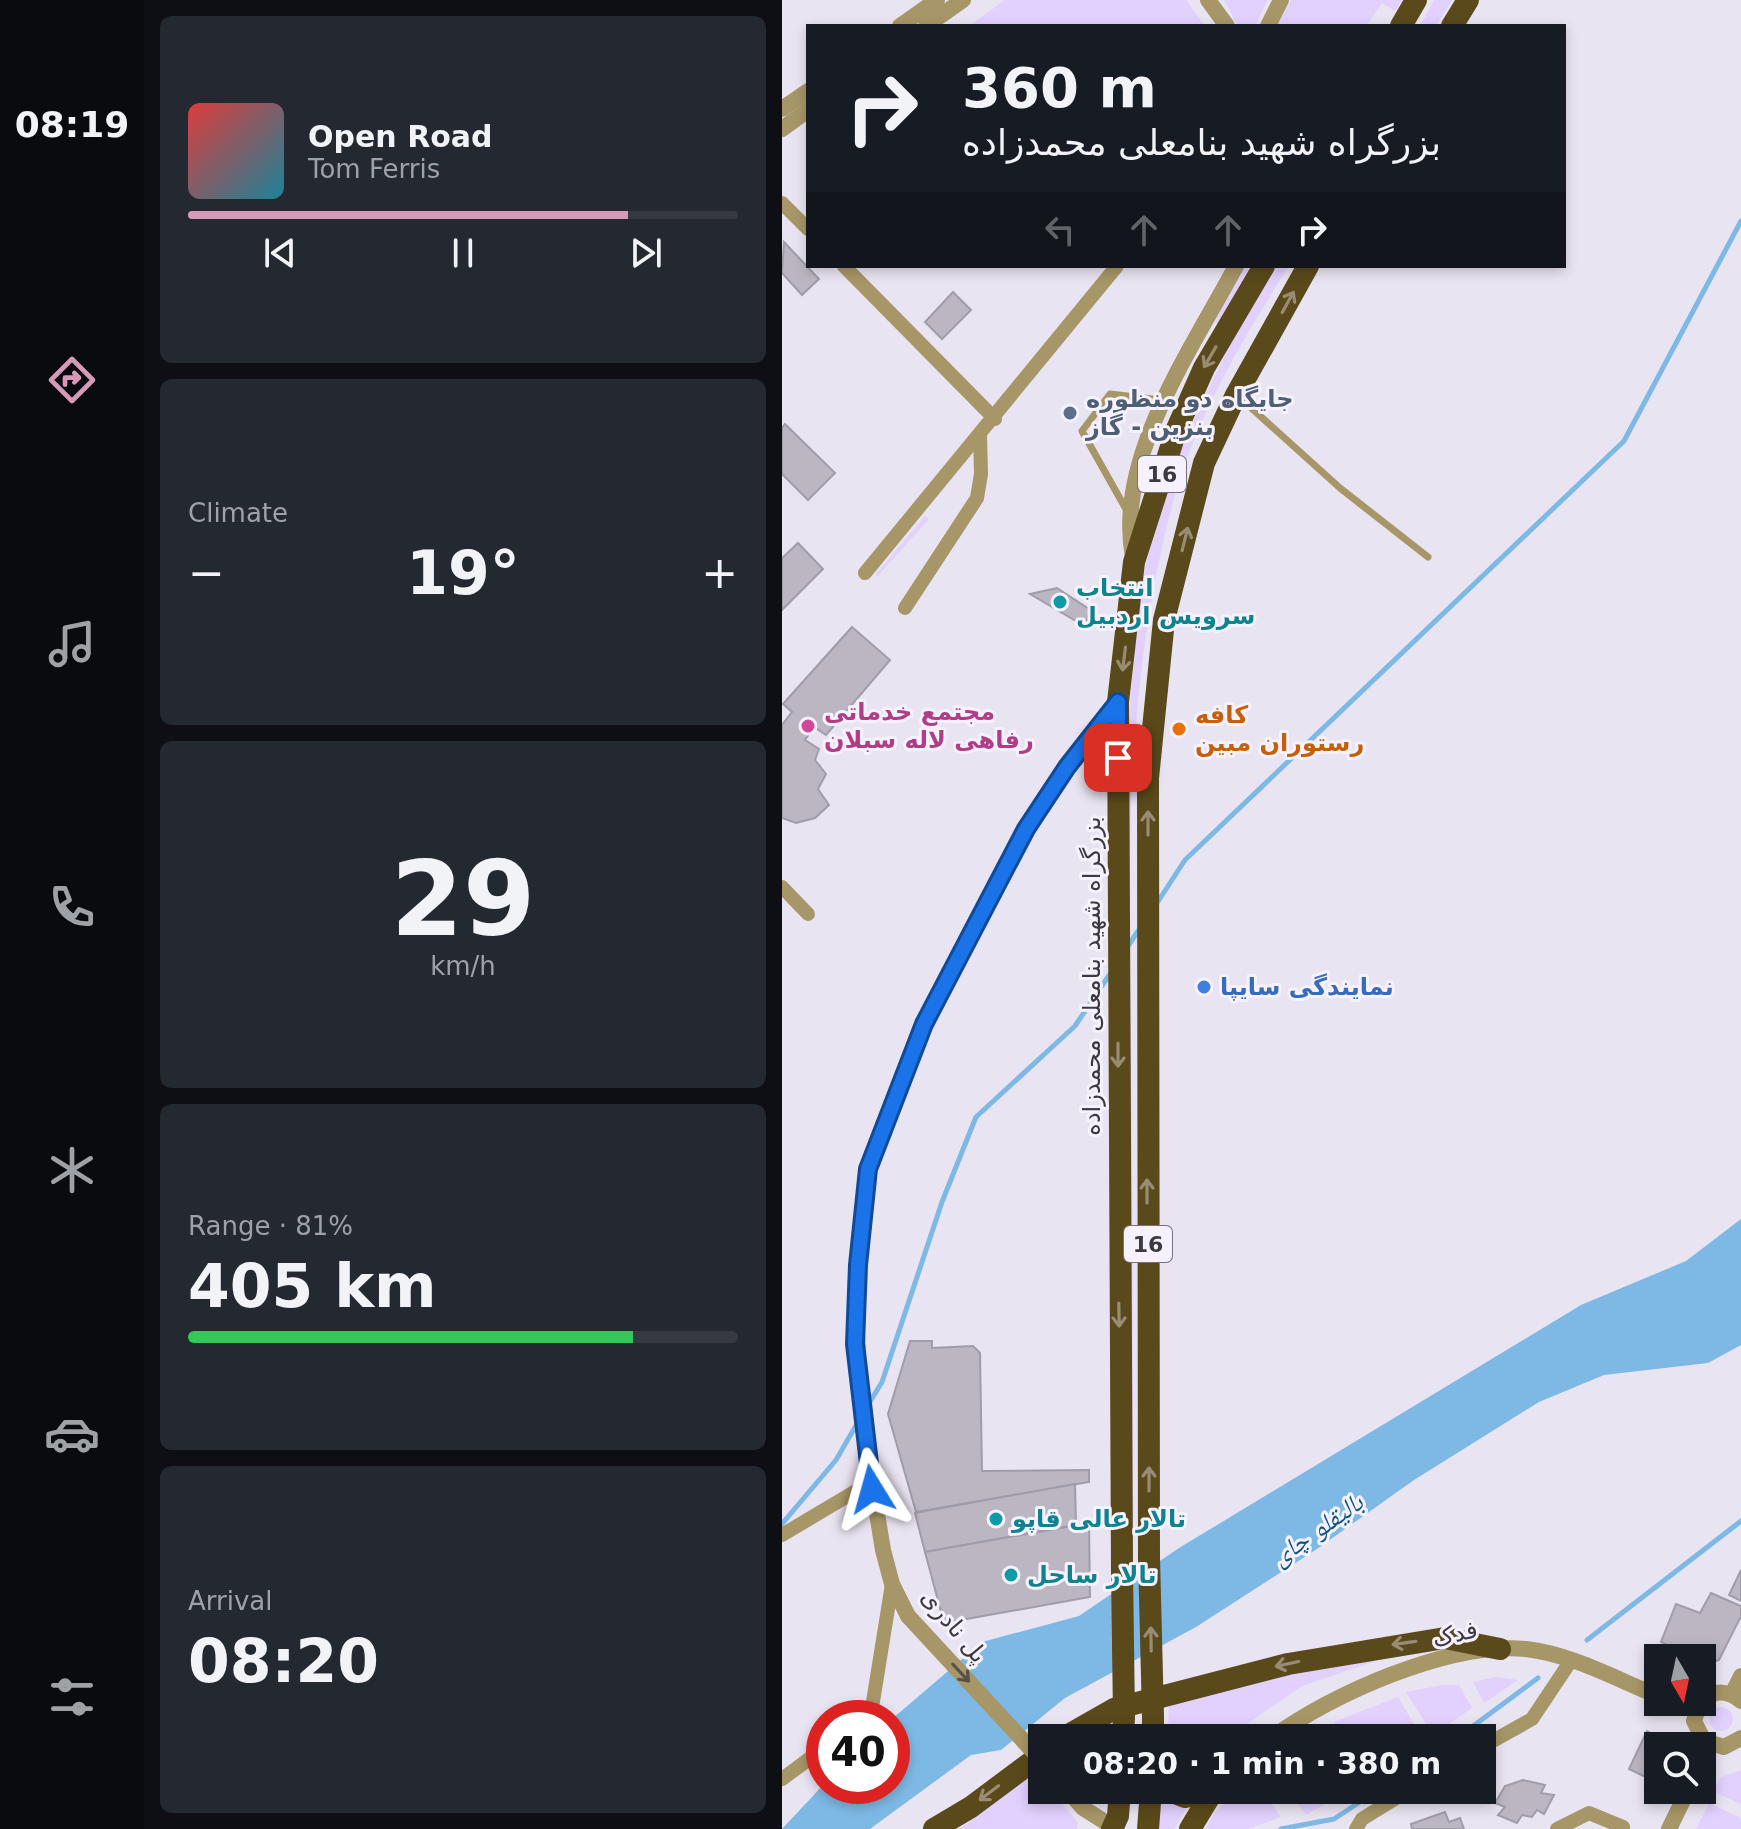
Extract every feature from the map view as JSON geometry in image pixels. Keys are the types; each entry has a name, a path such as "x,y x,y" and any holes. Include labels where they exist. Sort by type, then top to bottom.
{"highway":[{"path":"1402,24 1416,0"},
{"path":"1453,24 1468,0"},
{"name":"بزرگراه شهید بنامعلی محمدزاده","path":"1123,1724 1118,702 1134,562 1176,431 1204,368 1263,268"},
{"name":"16","path":"1153,1724 1149,1557 1148,778 1164,620 1204,463 1236,395 1307,268"},
{"path":"1088,1724 1114,1709 1288,1664 1445,1638 1500,1649"},
{"path":"934,1829 971,1807 1028,1764"},
{"path":"1112,1828 1118,1816 1119,1804"},
{"path":"1148,1829 1150,1804"},
{"path":"1190,1829 1205,1804"}],"street":[{"path":"903,24 937,0"},
{"path":"929,24 963,0"},
{"path":"1208,0 1226,24"},
{"path":"1269,24 1281,0"},
{"path":"782,109 806,92"},
{"path":"782,129 806,111"},
{"path":"782,203 806,227"},
{"path":"846,268 995,419"},
{"path":"865,573 995,419 1115,268"},
{"path":"1134,562 1130,516 1161,400 1235,268"},
{"path":"905,608 977,498 981,474 980,435"},
{"name":"پل نادری","path":"1028,1746 908,1616 892,1584 862,1422 855,1301 868,1169 924,1024 1026,829 1067,767 1118,702"},
{"path":"782,887 808,914"},
{"path":"782,1535 871,1482"},
{"path":"873,1700 892,1584"},
{"name":"فدک","path":"1294,1724 1344,1693 1454,1657 1500,1649 1550,1654 1644,1691"},
{"path":"1496,1739 1532,1719 1570,1662"},
{"path":"1716,1695 1736,1698 1741,1676"},
{"path":"1716,1745 1737,1743"},
{"path":"782,1779 806,1761"},
{"path":"1079,1804 1112,1828"},
{"path":"1356,1829 1362,1819 1386,1804"},
{"path":"1669,1829 1681,1804"},
{"path":"1557,1829 1589,1813 1623,1827"}],"lane":[{"path":"1130,516 1082,431 1110,394 1161,400"},
{"path":"1236,395 1340,488 1428,557"}],"shaded area":[{"path":"1005,0 1186,0 1204,24 972,24"},
{"path":"1224,0 1268,0 1256,24 1237,24"},
{"path":"1291,0 1402,0 1395,11 1382,3 1367,24 1278,24"},
{"path":"1434,0 1452,0 1437,24 1421,24"},
{"path":"1240,268 1249,268 1218,324 1215,323"},
{"path":"1275,268 1288,268 1255,320 1196,435 1175,495 1156,574 1143,655 1131,816 1134,1724 1128,1724 1124,895 1131,692 1147,560 1161,508 1202,402"},
{"path":"925,516 929,519 877,577 876,574"},
{"path":"1385,1658 1302,1686 1247,1724 1168,1724 1169,1700 1328,1663"},
{"path":"1495,1677 1518,1680 1484,1703 1473,1682"},
{"path":"1459,1685 1472,1708 1449,1724 1426,1724 1406,1692"},
{"path":"1398,1697 1414,1724 1335,1724"},
{"path":"1717,1708 1725,1708 1732,1715 1732,1723 1725,1730 1717,1730 1710,1723 1710,1716 1716,1716"},
{"path":"1741,1770 1741,1804 1716,1793 1716,1785 1721,1777"},
{"path":"1028,1779 1028,1804 1062,1804 1078,1823 1077,1829 959,1829"},
{"path":"1157,1804 1189,1804 1174,1829 1156,1829"},
{"path":"1223,1804 1271,1804 1281,1817 1248,1829 1205,1829"},
{"path":"1298,1804 1325,1804 1306,1815"},
{"path":"1708,1804 1741,1818 1741,1829 1696,1829"}],"water":[{"name":"بالیقلو چای","path":"1741,1219 1741,1345 1708,1363 1604,1375 1539,1402 1414,1480 1317,1549 1196,1627 1065,1698 1033,1724 1028,1724 1028,1728 1001,1750 971,1755 910,1800 910,1704 982,1642 1079,1616 1179,1548 1581,1305 1686,1261"},
{"path":"806,1803 904,1804 870,1829 782,1829"}],"building":[{"path":"784,242 819,279 802,295 782,273"},
{"path":"953,292 971,310 942,339 925,322"},
{"path":"785,424 835,473 808,500 782,474 782,428"},
{"path":"798,543 823,569 782,610 782,558"},
{"name":"انتخاب سرویس اردبیل","path":"1057,588 1089,609 1086,627 1030,594"},
{"name":"مجتمع خدماتی رفاهی لاله سبلان","path":"852,627 890,660 826,735 814,727 805,740 819,749 815,760 826,774 818,789 829,805 815,818 796,823 782,818 782,725 792,712 783,704"},
{"path":"910,1341 932,1341 932,1348 973,1346 980,1353 982,1471 1089,1470 1089,1482 916,1512 888,1414"},
{"name":"تالار عالی قاپو","path":"1075,1484 1076,1525 925,1552 915,1513"},
{"name":"تالار ساحل","path":"1089,1523 1090,1597 944,1623 925,1552"},
{"path":"1741,1570 1741,1601 1729,1595"},
{"path":"1711,1593 1741,1606 1741,1616 1716,1661 1716,1644 1661,1642 1676,1604 1700,1613"},
{"path":"1644,1737 1644,1776 1629,1769"},
{"path":"1523,1780 1545,1785 1541,1793 1554,1795 1544,1814 1537,1810 1532,1817 1522,1815 1517,1823 1498,1815 1505,1807 1496,1801 1505,1786"},
{"path":"1445,1812 1449,1822 1460,1818 1464,1829 1412,1829 1411,1824"}],"waterway":[{"path":"1157,903 1185,860 1624,441 1741,221"},
{"path":"1128,946 1140,928"},
{"path":"865,1410 882,1382 942,1202 976,1117 1075,1026 1112,971"},
{"path":"782,1524 836,1460 858,1422"},
{"path":"1587,1640 1741,1521"},
{"path":"1476,1724 1538,1678"},
{"path":"1281,1829 1334,1819 1357,1804"}],"place":[{"name":"جایگاه دو منظوره بنزین - گاز","path":"1070,413"},
{"name":"انتخاب سرویس اردبیل","path":"1060,602"},
{"name":"مجتمع خدماتی رفاهی لاله سبلان","path":"808,726"},
{"name":"کافه رستوران مبین","path":"1179,729"},
{"name":"نمایندگی سایپا","path":"1204,987"},
{"name":"تالار عالی قاپو","path":"996,1519"},
{"name":"تالار ساحل","path":"1011,1575"}],"route":[{"path":"872,1489 855,1344 855,1301 868,1169 924,1024 1026,829 1067,767 1118,702 1118,758"}]}
